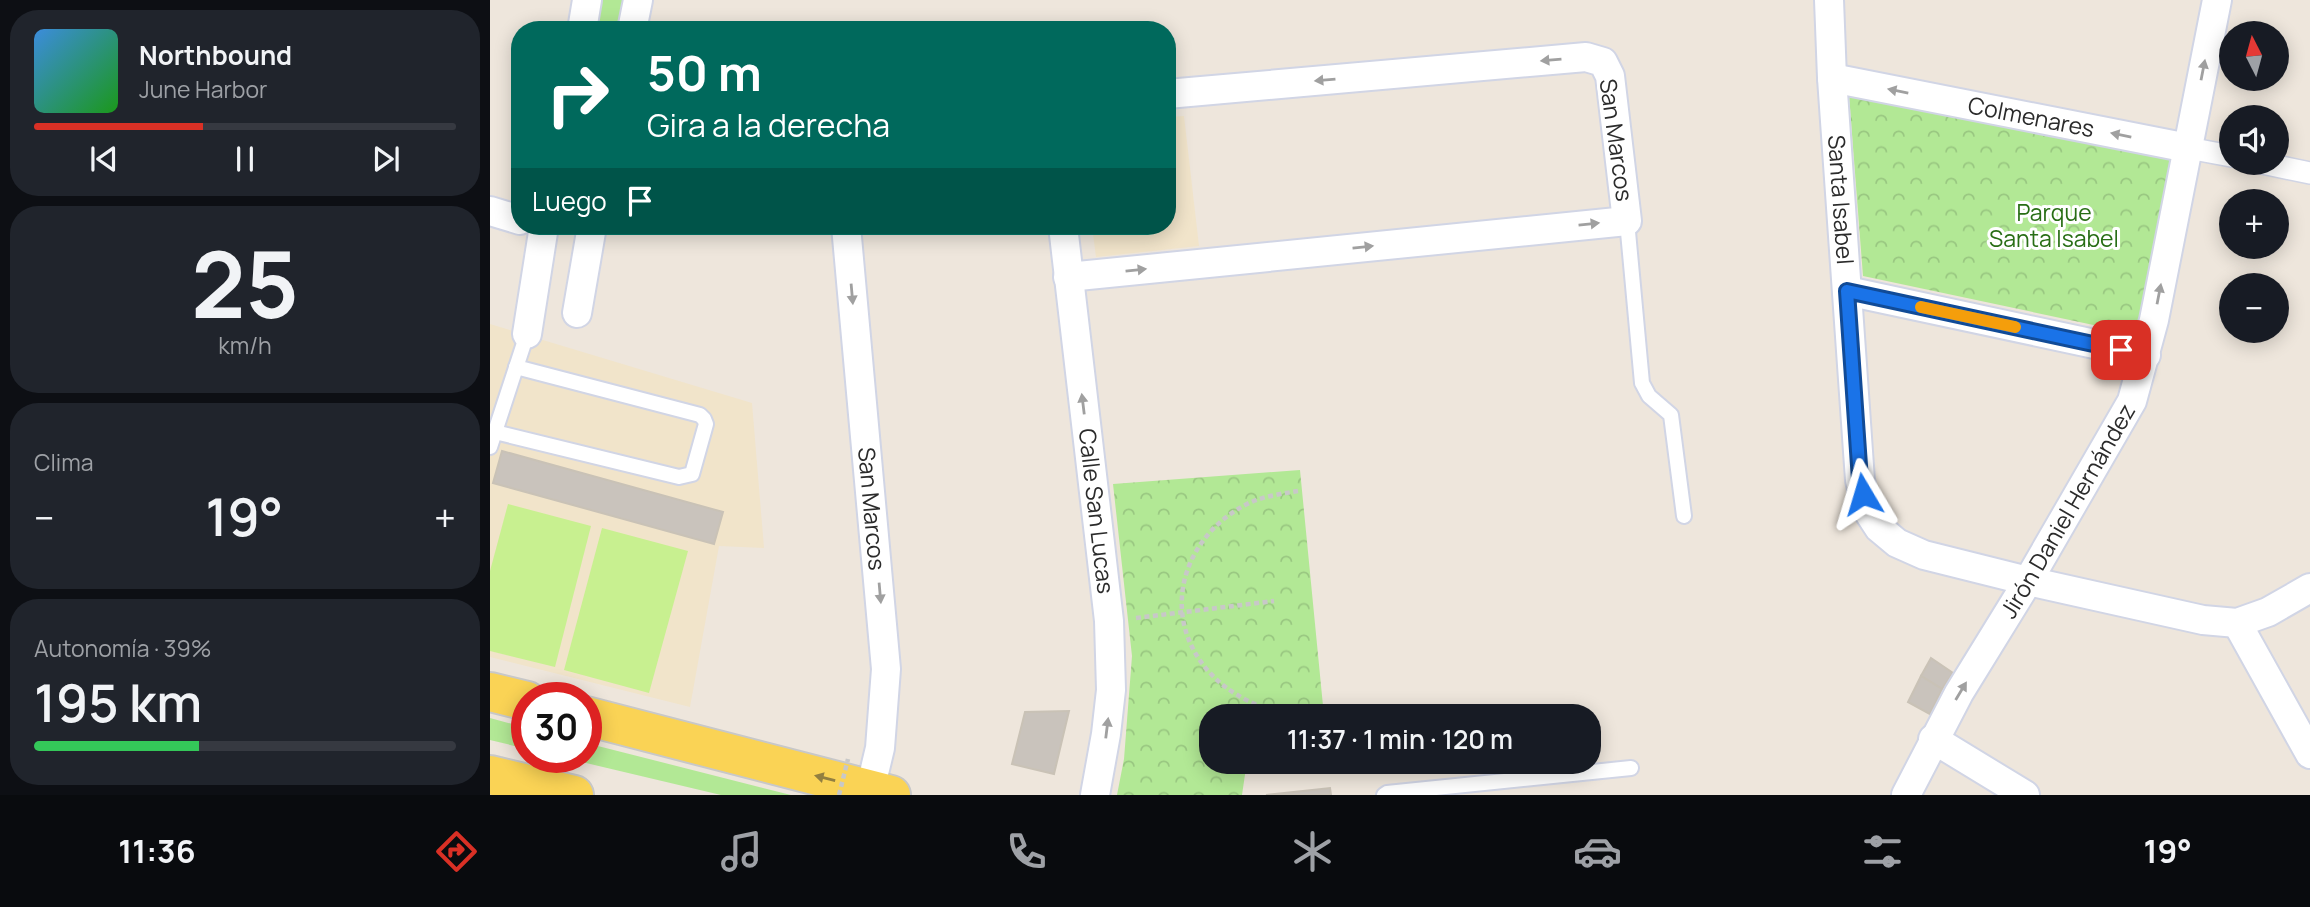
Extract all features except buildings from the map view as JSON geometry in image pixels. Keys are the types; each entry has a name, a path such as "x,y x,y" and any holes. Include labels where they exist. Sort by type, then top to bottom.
{"main road":[{"path":"490,692 511,697"},
{"path":"602,720 867,793"},
{"path":"490,775 574,795"}],"street":[{"path":"584,21 587,0"},
{"path":"634,21 638,0"},
{"name":"Santa Isabel","path":"1829,0 1860,480 1866,508 1879,528 1906,547 1924,555 2028,582"},
{"name":"Jirón Daniel Hernández","path":"1906,795 1933,739 2028,582 2132,401 2146,355 2217,0"},
{"name":"San Marcos","path":"1068,276 1627,220 1610,76 1603,62 1586,57 1176,93"},
{"name":"Colmenares","path":"1832,78 2219,154"},
{"path":"2289,169 2310,173"},
{"path":"490,211 511,217"},
{"path":"527,334 542,235"},
{"path":"577,313 590,235"},
{"name":"San Marcos","path":"847,235 887,669 880,748 867,793"},
{"name":"Calle San Lucas","path":"1064,235 1109,621 1111,690 1095,795"},
{"path":"1847,291 2146,355"},
{"path":"2028,582 2203,620 2237,623 2267,612 2310,588"},
{"path":"2237,623 2310,754"},
{"path":"1933,739 2025,795"}],"lane":[{"path":"1627,220 1642,383 1649,396 1671,415 1684,516"},
{"path":"516,367 700,415 706,424 692,474 679,477 492,440 516,367 527,334"},
{"path":"1384,795 1631,768"}],"path":[{"path":"1255,704 1238,695 1210,673 1191,645 1181,612 1184,578 1196,547 1219,521 1248,503 1272,495 1298,491"},
{"path":"1109,621 1274,601"},
{"path":"848,759 867,793"}],"shaded area":[{"path":"1176,116 1184,116 1199,246 1096,257 1093,235 1176,235"},
{"path":"490,324 752,403 764,548 719,546 690,707 602,685 602,682 590,682 490,657"}],"green space":[{"path":"592,0 628,0 624,21 588,21"},
{"name":"Parque Santa Isabel","path":"1849,95 2171,158 2136,334 1863,276"},
{"path":"1300,470 1323,704 1199,704 1199,774 1245,774 1242,795 1117,795 1124,759 1132,656 1113,484"},
{"path":"508,504 591,526 555,667 490,651 490,571"},
{"path":"602,528 688,551 649,693 564,670"},
{"path":"490,718 511,724 511,745 490,740"},
{"path":"602,747 791,795 721,795 602,767"}],"slow traffic":[{"path":"1921,307 2015,327"}],"route":[{"path":"1863,494 1847,291 2121,350"}]}
